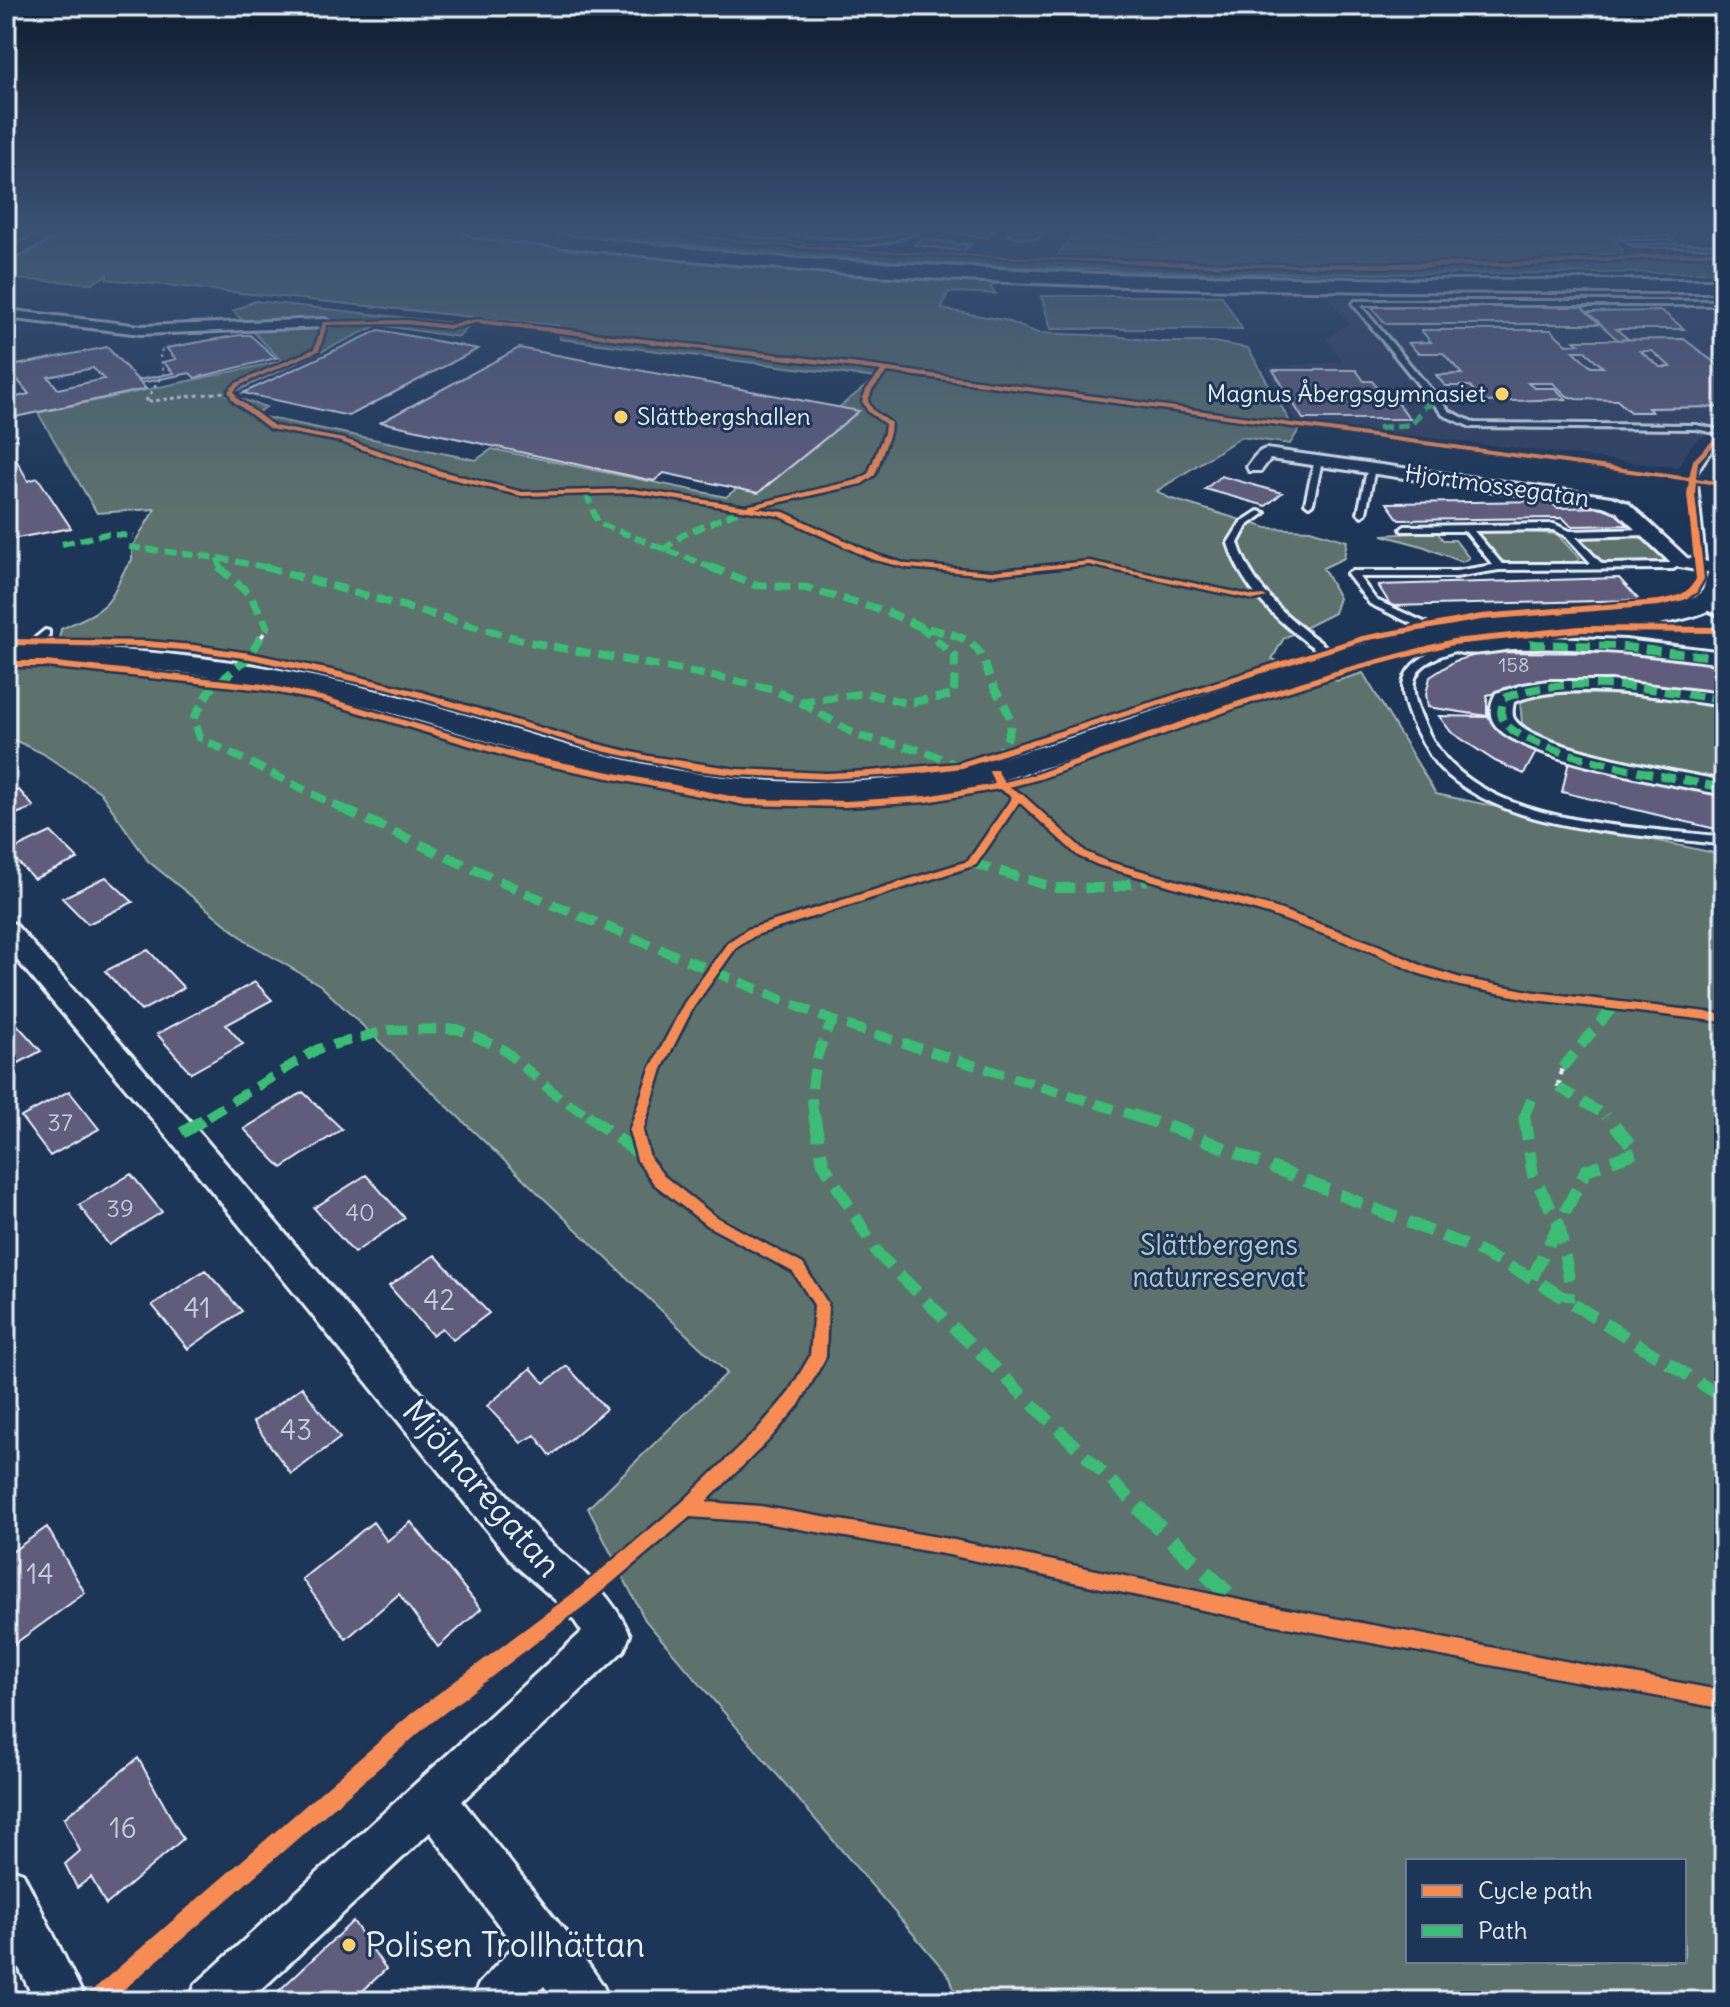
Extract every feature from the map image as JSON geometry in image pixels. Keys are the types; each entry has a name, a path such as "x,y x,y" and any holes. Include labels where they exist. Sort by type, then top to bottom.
{"street":[{"path":"91,325 141,330 283,325"},
{"path":"14,655 104,657 234,670 378,699 612,766 693,784 832,792 917,786 994,772 1339,661 1539,622 1636,618 1715,607 1722,570 1711,474 1724,453"},
{"name":"Hjortmossegatan","path":"1255,467 1266,454 1606,501 1622,507 1681,562"},
{"path":"1681,562 1722,570"},
{"path":"1450,640 1616,646 1724,658"},
{"path":"1724,700 1637,688 1533,688 1504,698 1501,709 1504,723 1525,739 1539,744 1724,788"},
{"name":"Mjölnaregatan","path":"6,930 192,1145 530,1552 582,1597 609,1635 213,2001"},
{"path":"433,1799 585,2001"},
{"path":"6,1890 61,2001"},
{"path":"496,2001 547,1947"}],"lane":[{"path":"1373,325 1446,413 1474,425 1696,427 1724,433"},
{"path":"1309,503 1318,461"},
{"path":"1362,513 1371,468"},
{"path":"1261,513 1244,524 1233,543 1237,563 1292,626 1339,661"},
{"path":"1405,529 1554,527 1569,534 1599,566"},
{"path":"1467,528 1499,567"},
{"path":"1569,534 1648,532"},
{"path":"1681,562 1673,566 1499,567 1456,574 1352,574 1373,602 1450,640 1410,673 1407,694 1430,752 1446,770 1470,788 1540,814 1613,828 1724,841"},
{"path":"14,655 45,633"}],"path":[{"path":"174,329 160,356 164,373 145,402 231,391"},
{"path":"261,637 268,629"},
{"path":"1558,1087 1562,1068"}],"shaded area":[{"name":"Magnus Åbergsgymnasiet","path":"1347,325 1724,325 1724,425 1693,443 1677,468 1295,421 1265,367 1343,361 1326,339"}],"green space":[{"name":"Slättbergens naturreservat","path":"246,325 470,325 459,337 378,325 228,395 266,407 254,415 476,460 492,449 726,497 876,378 560,339 559,326 546,325 1016,325 1038,333 1114,336 1160,342 1213,342 1248,348 1289,420 1299,430 1290,444 1241,437 1157,491 1169,498 1267,528 1310,530 1347,541 1344,558 1323,568 1339,598 1334,613 1284,638 1272,659 1337,681 1363,673 1436,794 1724,855 1724,2001 958,2001 950,1977 645,1620 588,1508 727,1373 320,985 249,943 148,861 100,792 42,753 6,736 6,671 59,639 61,629 106,604 132,560 132,547 155,509 97,513 38,413 282,361"},
{"path":"1050,325 1239,325 1242,329 1051,329"},
{"path":"1492,530 1557,534 1580,559 1574,563 1505,562 1495,557 1478,533"},
{"path":"1437,532 1443,540 1455,540 1469,558 1462,562 1382,535"},
{"path":"1589,537 1640,537 1666,561 1603,563 1582,540"},
{"path":"1525,694 1641,695 1724,705 1724,780 1577,750 1539,739 1522,723 1520,701"}],"building":[{"path":"1601,325 1679,325 1684,329 1616,329 1628,339 1618,340"},
{"path":"379,330 478,349 349,416 243,393"},
{"path":"1421,330 1551,330 1567,345 1579,344 1574,340 1684,339 1724,370 1724,407 1648,408 1652,412 1630,412 1617,400 1567,396 1553,383 1528,383 1534,388 1555,388 1566,399 1484,402 1470,386 1445,386 1436,375 1462,374 1443,353 1418,353 1408,343 1431,342","holes":["1574,351 1585,351 1603,367 1591,367","1640,351 1652,351 1671,367 1660,367"]},
{"path":"250,335 276,358 195,378 190,373 141,383 138,380 174,373 163,362 176,359 166,348"},
{"path":"107,347 146,389 6,419 6,404 15,402 12,398 29,394 7,367","holes":["93,368 104,379 58,389 48,377"]},
{"name":"Slättbergshallen","path":"519,348 859,411 758,493 664,473 654,481 381,422"},
{"path":"1273,370 1356,370 1364,381 1372,381 1386,399 1395,399 1410,419 1303,419"},
{"path":"6,441 28,481 38,478 71,528 6,540"},
{"path":"1221,476 1282,493 1266,506 1205,489"},
{"path":"1550,501 1557,508 1614,507 1631,525 1571,526 1563,518 1399,520 1387,503"},
{"path":"1619,578 1639,600 1391,606 1378,585"},
{"path":"1486,652 1629,653 1724,664 1724,695 1632,685 1531,684 1487,695 1487,716 1428,707 1426,694 1430,677 1455,661"},
{"path":"1439,716 1488,717 1521,744 1537,750 1524,774 1495,761 1451,732"},
{"path":"1569,761 1724,797 1724,831 1562,792"},
{"path":"19,790 34,807 6,818 6,793"},
{"path":"51,832 78,859 34,879 8,852"},
{"path":"106,877 133,902 88,924 62,898"},
{"path":"148,950 184,988 141,1011 105,971"},
{"path":"255,982 272,1000 226,1025 243,1044 191,1073 157,1034"},
{"path":"12,1019 41,1051 6,1070 6,1022"},
{"path":"69,1091 99,1129 50,1156 21,1117"},
{"path":"303,1092 342,1129 282,1168 244,1129"},
{"path":"131,1174 162,1212 109,1245 79,1205"},
{"path":"366,1175 405,1218 354,1253 314,1208"},
{"path":"435,1255 489,1313 453,1340 442,1328 432,1335 389,1286"},
{"path":"205,1270 242,1311 188,1349 152,1305"},
{"path":"567,1366 606,1409 551,1456 535,1435 521,1443 487,1406 531,1368 544,1383"},
{"path":"302,1387 340,1438 291,1474 253,1422"},
{"path":"373,1522 387,1541 411,1522 481,1609 438,1647 399,1594 346,1639 302,1579"},
{"path":"47,1527 85,1593 6,1650 6,1556"},
{"path":"138,1758 183,1839 106,1905 91,1877 77,1888 65,1864 80,1851 64,1818"},
{"name":"Polisen Trollhättan","path":"353,1921 386,1969 352,2001 268,2001"}],"marked path":[{"path":"1378,428 1411,425 1426,405 1438,404"},
{"path":"586,493 598,523 755,585 806,588 885,611 919,626"},
{"path":"663,550 683,535 741,510"},
{"path":"62,544 106,534 134,536"},
{"path":"129,547 218,558 284,571 529,642 713,676 771,689 800,702 866,693 906,703 954,695 955,656 919,626 972,643 986,663 993,685 1010,710 1009,737 1002,748 1004,752"},
{"path":"218,558 218,566 251,596 268,629"},
{"path":"261,637 249,657 209,691 194,718 200,738 367,821 530,895 833,1021 1182,1131 1472,1248 1532,1278 1724,1398"},
{"path":"1530,644 1616,646 1724,658"},
{"path":"1724,700 1611,687 1548,687 1504,698 1502,713 1504,722 1517,733 1540,744 1606,763 1724,788"},
{"path":"800,702 858,736 924,751 954,764"},
{"path":"972,863 1056,888 1111,888 1147,880"},
{"path":"1562,1068 1614,1006"},
{"path":"833,1021 821,1040 810,1097 823,1163 878,1254 1241,1607"},
{"path":"182,1133 318,1049 389,1030 458,1029 503,1049 555,1094 624,1140 639,1154"},
{"path":"1532,1278 1586,1170 1637,1152 1604,1113 1558,1087"},
{"path":"1534,1093 1524,1116 1526,1142 1533,1175 1559,1224 1570,1284 1568,1301"}],"cycle path":[{"path":"325,325 317,350 238,384 231,391 235,400 272,428 342,440 438,473 522,494 633,491 781,514 874,557 907,566 991,573 1089,563 1254,598 1263,597"},
{"path":"429,325 460,325"},
{"path":"507,325 859,366 1724,484"},
{"path":"749,507 859,482 871,475 888,423 870,411 865,401 869,390 885,370"},
{"path":"6,642 147,644 250,656 392,687 605,749 693,767 826,776 959,766 1362,639 1481,617 1659,603 1681,598 1693,591 1700,579 1691,494 1695,461 1724,431"},
{"path":"6,664 46,664 263,687 322,699 518,757 668,788 745,802 846,804 927,799 974,792 1036,777 1239,704 1453,642 1580,629 1724,630"},
{"path":"994,772 1001,786 1018,796 1082,854 1102,863 1272,911 1374,948 1421,970 1460,982 1535,996 1724,1018"},
{"path":"95,2001 419,1720 582,1597 687,1509 761,1437 793,1400 818,1357 821,1304 798,1268 711,1221 659,1180 644,1160 636,1131 656,1069 688,1006 732,945 752,932 972,863 1018,796"},
{"path":"687,1509 760,1514 949,1547 1244,1610 1724,1700"}],"place":[{"name":"Magnus Åbergsgymnasiet","path":"1502,394"},
{"name":"Slättbergshallen","path":"621,417"},
{"name":"Polisen Trollhättan","path":"349,1945"}]}
